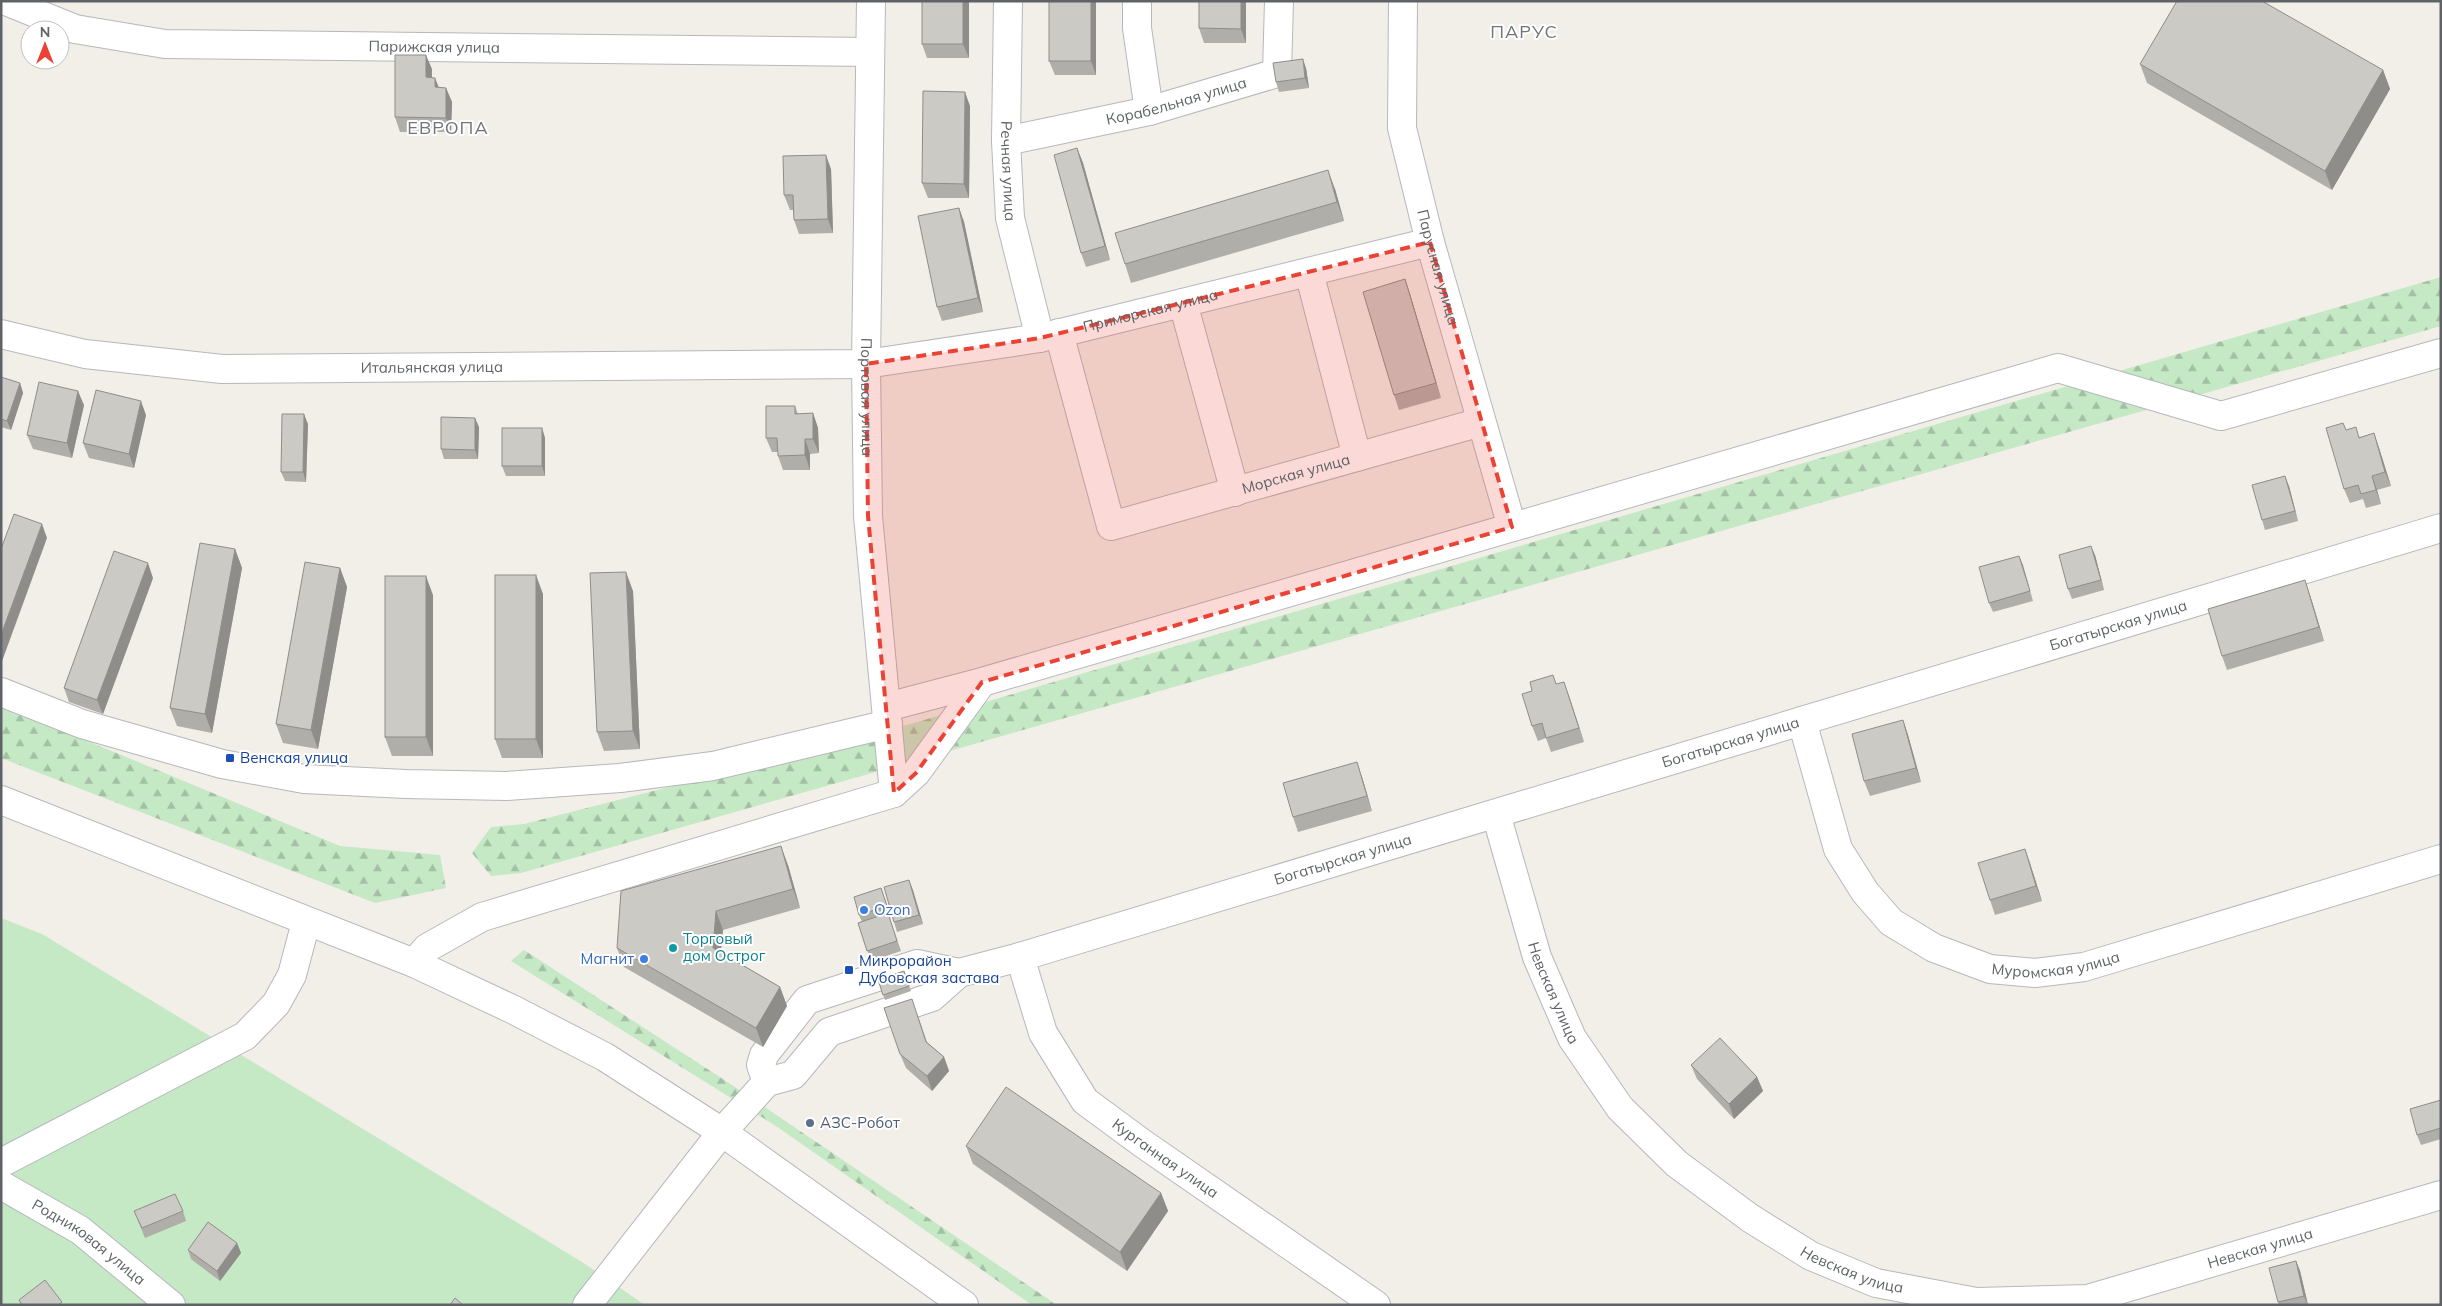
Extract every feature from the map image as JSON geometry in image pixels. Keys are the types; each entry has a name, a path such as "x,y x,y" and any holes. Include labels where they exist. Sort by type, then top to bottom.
{"street":[{"name":"Парижская улица","path":"6,1 75,29 165,44 870,52"},
{"name":"Портовая улица","path":"871,1 866,364 868,516 894,793"},
{"name":"Речная улица","path":"1008,1 1006,141 1010,218 1050,335 1111,526"},
{"path":"1138,1 1137,28 1149,111"},
{"name":"Корабельная улица","path":"1006,141 1149,111 1277,72 1279,1"},
{"name":"Парусная улица","path":"1404,1 1402,128 1430,242 1512,527"},
{"name":"Приморская улица","path":"866,364 1050,335 1430,242"},
{"path":"1309,272 1357,457"},
{"path":"1183,303 1235,492"},
{"name":"Итальянская улица","path":"1,334 85,354 222,369 866,364"},
{"path":"1,692 82,724 222,764 304,779 506,786 630,777 714,766 888,716 982,682 2058,368 2221,416 2441,353"},
{"name":"Морская улица","path":"1111,526 1481,422"},
{"name":"Богатырская улица","path":"959,972 1020,957 2441,528"},
{"path":"414,963 427,948 482,917 894,793 916,774 982,682"},
{"name":"Муромская улица","path":"1802,721 1838,850 1865,892 1891,922 1934,948 1990,970 2035,973 2084,967 2441,859"},
{"path":"1,800 306,922 414,963 514,1010 605,1057 722,1132 964,1305"},
{"name":"Невская улица","path":"1496,814 1541,966 1572,1038 1620,1108 1677,1164 1750,1218 1811,1256 1876,1284 1976,1302 2088,1299 2441,1195"},
{"path":"1,1163 245,1036 276,1004 292,974 306,922"},
{"name":"Курганная улица","path":"1020,957 1043,1033 1085,1101 1142,1143 1376,1305"},
{"path":"767,1082 761,1065 764,1055 807,1000 917,964 959,972"},
{"path":"587,1305 722,1132 767,1082 793,1075 829,1032 932,997 959,972"},
{"name":"Родниковая улица","path":"1,1185 80,1230 171,1305"}],"highlighted area":[{"path":"1430,242 1512,527 982,682 916,773 894,793 868,516 866,364 1040,338"}],"green space":[{"path":"2441,277 2441,326 521,873 491,876 472,853 491,827 524,824 876,734"},
{"path":"1,705 340,846 440,855 446,888 375,903 1,758"},
{"path":"1,918 42,934 582,1262 645,1305 1,1305"},
{"path":"524,950 732,1085 1057,1305 1032,1305 776,1126 511,961"}],"building":[{"path":"922,1 963,1 963,44 922,44"},
{"path":"1049,1 1091,1 1091,61 1049,61"},
{"path":"1199,1 1241,1 1241,29 1199,28"},
{"path":"2177,1 2262,1 2383,70 2325,171 2140,64"},
{"path":"395,55 426,55 426,77 435,78 435,87 446,88 446,118 395,117"},
{"path":"1303,59 1305,78 1276,82 1273,63"},
{"path":"923,91 965,92 964,184 922,183"},
{"path":"1077,148 1105,246 1081,253 1054,155"},
{"path":"826,155 828,219 794,220 793,195 784,195 783,156"},
{"path":"1328,170 1337,202 1125,264 1115,233"},
{"path":"959,208 978,298 937,307 918,216"},
{"path":"1405,279 1436,383 1394,395 1363,292"},
{"path":"1,377 20,383 7,421 1,419"},
{"path":"39,382 78,391 67,443 27,435"},
{"path":"96,390 141,401 129,454 83,443"},
{"path":"766,406 795,406 795,414 813,413 813,439 805,439 805,455 778,456 777,438 766,438"},
{"path":"282,414 304,414 303,472 281,472"},
{"path":"441,417 475,418 475,450 441,449"},
{"path":"2343,423 2346,430 2356,427 2359,438 2374,433 2385,472 2372,476 2376,490 2361,494 2358,485 2344,489 2326,428"},
{"path":"502,428 542,428 542,466 502,466"},
{"path":"2285,476 2295,511 2262,520 2252,485"},
{"path":"14,514 42,524 1,635 1,549"},
{"path":"200,543 235,549 205,714 170,708"},
{"path":"2091,546 2101,580 2068,589 2059,555"},
{"path":"114,551 148,563 97,700 64,688"},
{"path":"2019,556 2030,591 1989,603 1979,567"},
{"path":"305,562 340,568 311,730 276,724"},
{"path":"626,572 633,731 597,732 590,573"},
{"path":"495,575 536,575 536,739 495,739"},
{"path":"385,576 426,576 426,737 385,737"},
{"path":"2305,580 2319,627 2222,656 2208,609"},
{"path":"1553,675 1556,684 1564,682 1579,728 1546,738 1542,723 1532,726 1522,694 1532,691 1530,682"},
{"path":"1903,720 1916,768 1864,781 1852,734"},
{"path":"1357,762 1367,796 1293,817 1283,783"},
{"name":"Торговый дом Острог","path":"781,846 793,889 716,911 713,948 780,987 756,1028 617,948 621,891"},
{"path":"2025,849 2036,886 1990,900 1978,863"},
{"path":"909,880 919,915 894,922 884,887"},
{"path":"881,888 887,906 859,915 854,897"},
{"path":"888,913 897,941 867,951 858,923"},
{"path":"904,971 909,986 883,995 878,980"},
{"path":"912,999 926,1042 944,1057 927,1076 900,1054 884,1008"},
{"path":"1720,1038 1757,1077 1729,1104 1691,1065"},
{"path":"1006,1087 1161,1193 1120,1252 966,1146"},
{"path":"2441,1100 2441,1128 2417,1135 2410,1109"},
{"path":"175,1194 183,1211 142,1228 134,1211"},
{"path":"208,1222 237,1243 217,1271 188,1250"},
{"path":"2296,1261 2304,1296 2278,1302 2269,1268"},
{"path":"45,1280 62,1302 58,1305 22,1305 19,1300"},
{"path":"455,1298 463,1305 450,1305"}],"place":[{"name":"Венская улица","path":"230,758"},
{"name":"Ozon","path":"864,910"},
{"name":"Торговый дом Острог","path":"673,948"},
{"name":"Магнит","path":"644,959"},
{"name":"Микрорайон Дубовская застава","path":"849,970"},
{"name":"АЗС-Робот","path":"810,1123"}],"district":[{"name":"ПАРУС","path":"1524,32"},
{"name":"ЕВРОПА","path":"448,128"}]}
